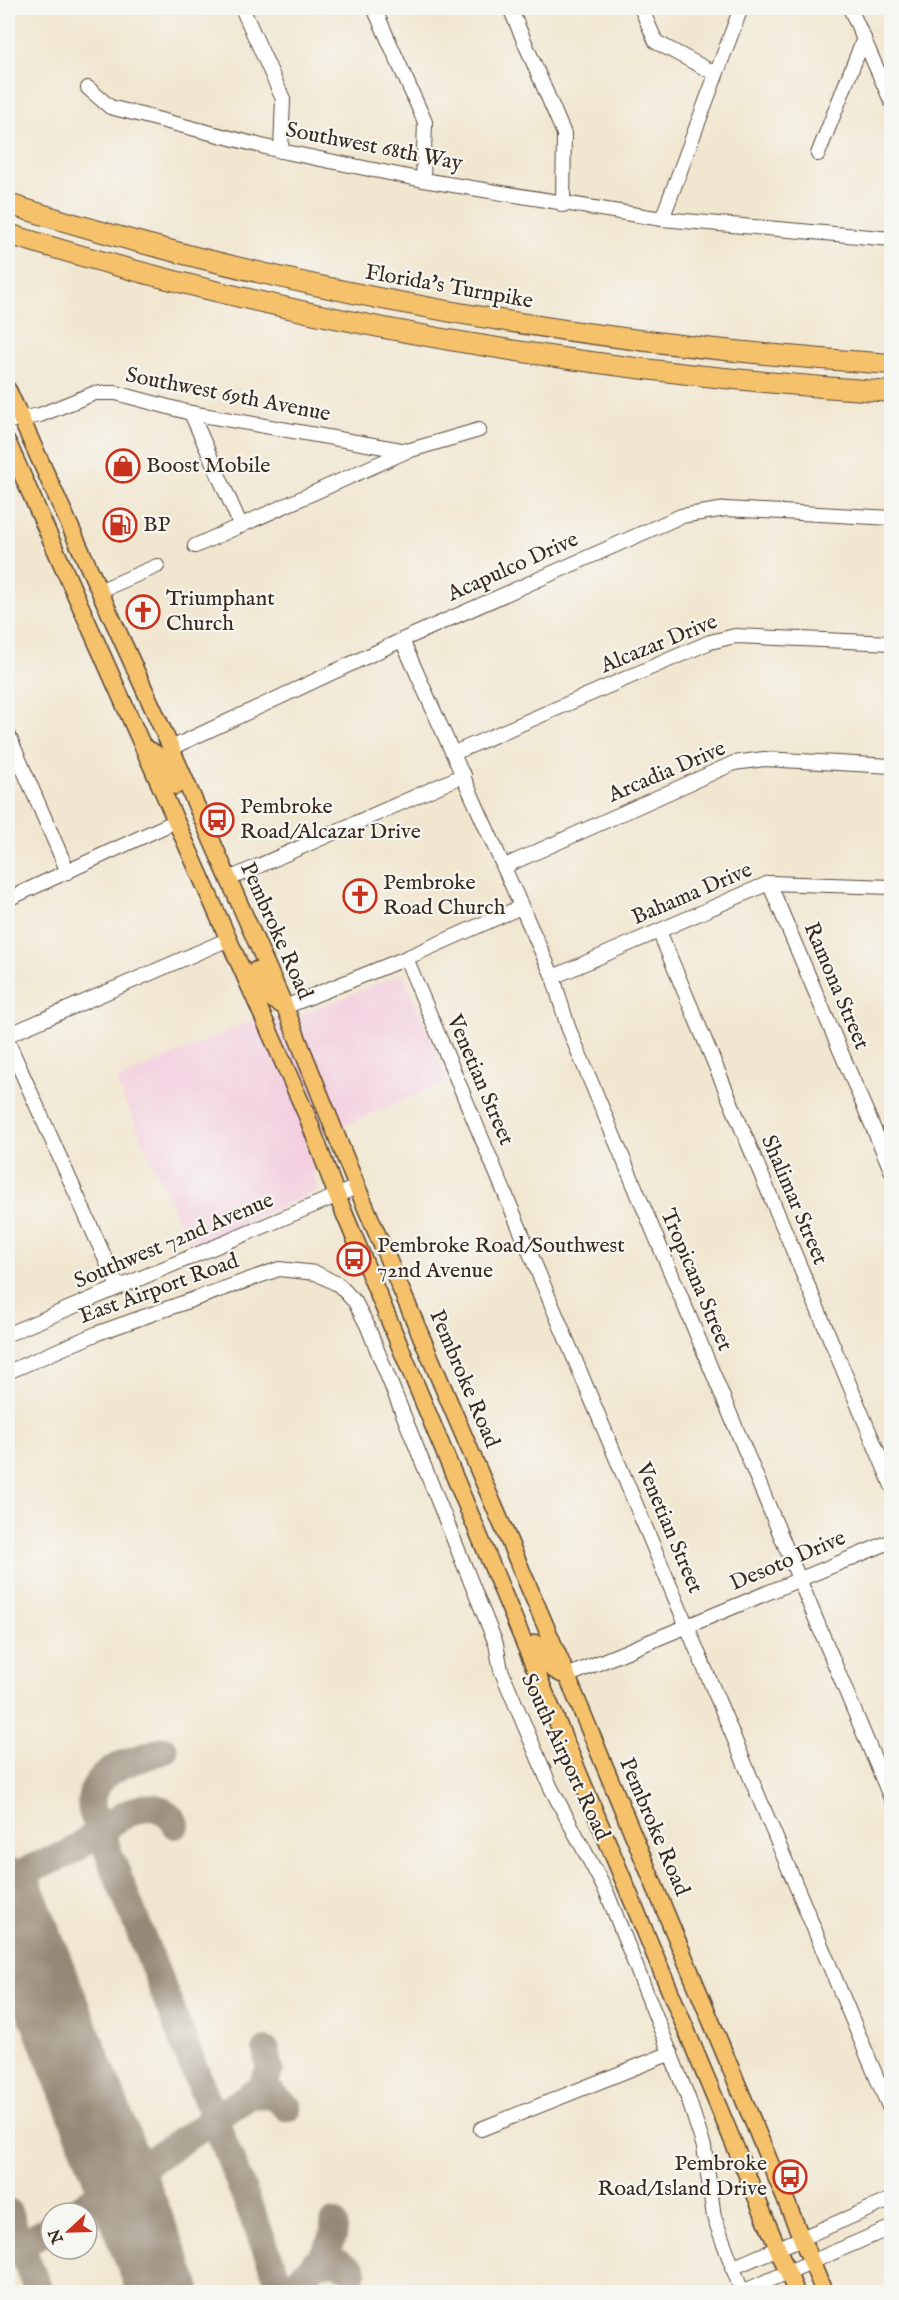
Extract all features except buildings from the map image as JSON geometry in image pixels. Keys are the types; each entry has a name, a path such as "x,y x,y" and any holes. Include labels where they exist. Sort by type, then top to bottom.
{"highway":[{"name":"Florida's Turnpike","path":"8,204 116,237 252,272 420,307 670,345 891,364"},
{"path":"8,234 219,292 462,344 719,379 891,392"}],"main road":[{"name":"Pembroke Road","path":"8,390 14,421 99,591 285,1007 357,1187 567,1676 824,2292"},
{"name":"Pembroke Road","path":"8,443 307,1116 337,1196 796,2292"},
{"path":"78,600 97,619 146,725 171,748"},
{"path":"142,746 163,758 211,864 229,879"},
{"path":"202,878 220,892 268,997 285,1007"},
{"path":"438,1437 456,1446 493,1531 509,1541"},
{"path":"484,1545 505,1569 546,1663 556,1673 567,1676"}],"street":[{"path":"242,8 283,99 281,151"},
{"path":"374,8 425,122 423,180"},
{"path":"510,8 564,134 563,205"},
{"path":"641,8 656,42 716,74"},
{"path":"662,219 741,8"},
{"path":"850,8 891,103"},
{"path":"818,154 864,38"},
{"name":"Southwest 68th Way","path":"88,88 110,107 281,151 423,180 563,205 662,219 891,239"},
{"name":"Southwest 69th Avenue","path":"14,421 95,393 116,393 191,413 407,451"},
{"path":"191,413 241,526"},
{"path":"195,546 407,451 478,430"},
{"name":"Acapulco Drive","path":"171,748 402,640 681,516 726,509 891,518"},
{"path":"99,591 158,566"},
{"name":"Alcazar Drive","path":"454,753 710,642 735,636 891,643"},
{"name":"Tropicana Street","path":"402,640 553,977 568,1028 891,1801"},
{"path":"8,734 68,872"},
{"name":"Arcadia Drive","path":"505,866 735,763 764,759 891,766"},
{"path":"229,879 464,775"},
{"path":"8,899 176,821"},
{"name":"Bahama Drive","path":"553,977 769,883 891,887"},
{"name":"Ramona Street","path":"769,883 891,1172"},
{"path":"285,1007 406,958 521,907"},
{"name":"Shalimar Street","path":"658,931 891,1486"},
{"path":"8,1035 229,939"},
{"name":"Venetian Street","path":"406,958 891,2114"},
{"path":"8,1042 118,1287"},
{"name":"Southwest 72nd Avenue","path":"8,1334 357,1187"},
{"name":"East Airport Road","path":"8,1372 98,1333 268,1272 303,1270 328,1279"},
{"name":"South Airport Road","path":"328,1279 355,1302 367,1325 496,1644 501,1670 559,1806 616,1913 699,2131 714,2217 742,2292 891,2228"},
{"name":"Desoto Drive","path":"567,1676 891,1541"},
{"path":"481,2129 671,2053"},
{"path":"732,2268 891,2199"}],"shaded area":[{"path":"403,973 448,1081 307,1141 318,1190 191,1248 116,1081 255,1019 298,1016"}],"taxiway":[{"path":"164,1750 127,1763 104,1776 96,1785 92,1797 92,1811 283,2292"},
{"path":"17,1918 11,1886 29,1869 63,1856 123,1816 138,1809 152,1807 165,1812 176,1825"},
{"path":"90,2201 261,2088 270,2069 266,2051"},
{"path":"251,2095 272,2094 288,2108"},
{"path":"140,2228 135,2194 138,2178 148,2163"},
{"path":"8,2212 39,2292"},
{"path":"284,2292 325,2253 330,2244 334,2223"},
{"path":"8,2254 39,2235"},
{"path":"314,2264 336,2261 353,2271"}],"runway":[{"path":"8,1894 165,2292"}],"place":[{"name":"Boost Mobile","path":"123,466"},
{"name":"BP","path":"120,525"},
{"name":"Triumphant Church","path":"143,612"},
{"name":"Pembroke Road/Alcazar Drive","path":"217,820"},
{"name":"Pembroke Road Church","path":"360,896"},
{"name":"Pembroke Road/Southwest 72nd Avenue","path":"354,1259"},
{"name":"Pembroke Road/Island Drive","path":"790,2177"}]}
